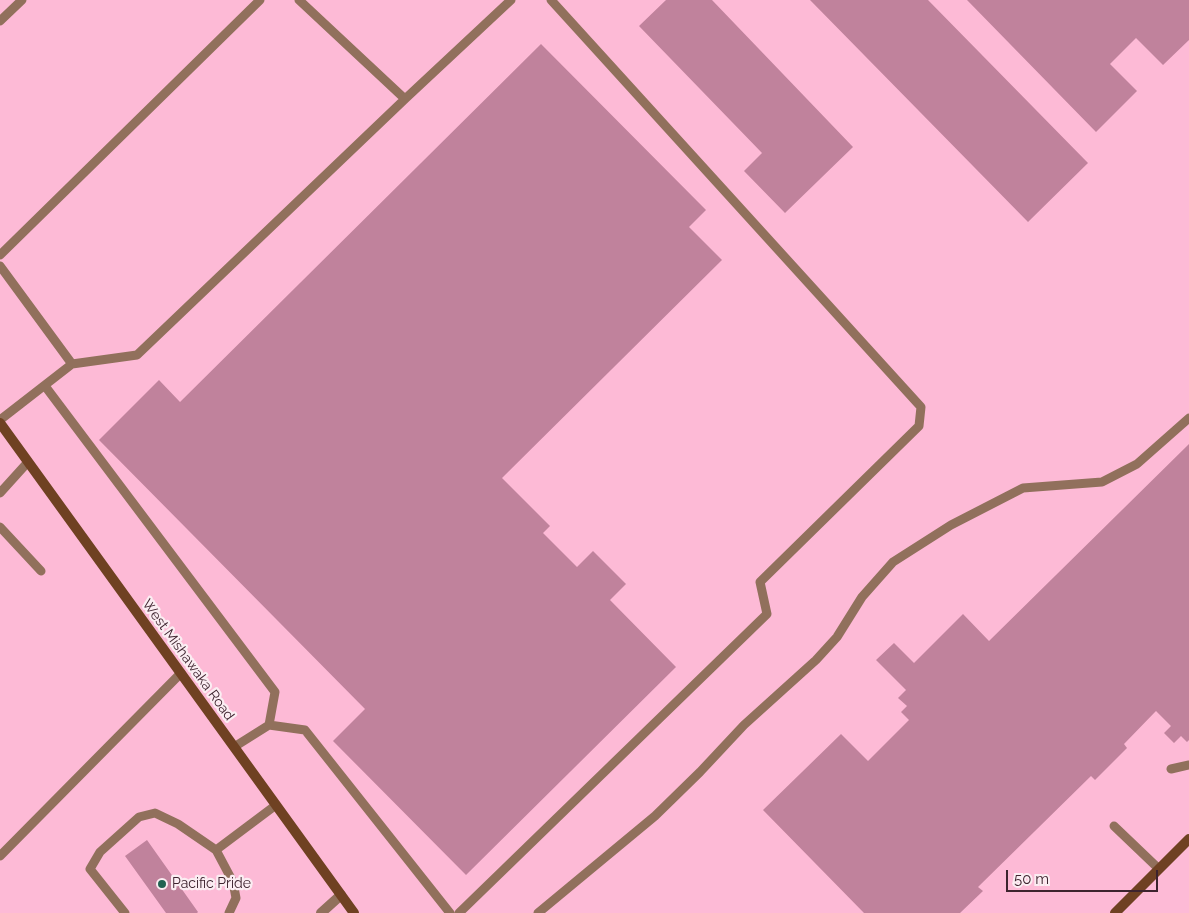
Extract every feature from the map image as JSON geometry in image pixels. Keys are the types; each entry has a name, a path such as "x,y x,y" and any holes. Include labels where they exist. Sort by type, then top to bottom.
{"main road":[{"name":"West Mishawaka Road","path":"0,421 354,913"},
{"path":"1114,913 1189,840"}],"street":[{"path":"321,913 341,895"}],"lane":[{"path":"0,21 22,0"},
{"path":"0,256 260,0"},
{"path":"299,0 405,99"},
{"path":"0,421 72,364 137,355 511,0"},
{"path":"459,913 767,614 760,582 919,426 921,407 551,0"},
{"path":"0,266 72,364"},
{"path":"45,386 275,692 269,725"},
{"path":"538,913 655,816 744,725 816,660 837,637 862,597 893,562 950,525 1023,488 1102,482 1137,464 1189,418"},
{"path":"0,493 28,462"},
{"path":"0,528 41,571"},
{"path":"0,856 181,673"},
{"path":"234,747 269,725 305,730 450,913"},
{"path":"1171,770 1189,765"},
{"path":"216,850 276,805"},
{"path":"125,913 90,869 100,852 139,817 156,813 178,824 216,850 233,882 236,898 229,913"},
{"path":"1114,826 1159,869"}],"building":[{"path":"666,0 712,0 853,147 785,213 744,171 762,153 639,26"},
{"path":"810,0 928,0 1088,163 1028,222"},
{"path":"967,0 1189,0 1189,40 1163,65 1136,38 1110,64 1137,91 1096,132"},
{"path":"541,44 706,210 689,227 722,260 502,478 550,526 543,533 577,567 593,551 626,584 610,600 676,667 466,875 333,741 365,709 99,440 159,380 180,402"},
{"path":"1189,444 1189,740 1187,742 1181,736 1174,743 1164,733 1171,726 1156,711 1124,744 1127,748 1095,780 1091,776 978,887 983,891 960,913 864,913 763,810 841,734 868,761 909,720 901,712 907,706 898,698 906,690 876,660 894,643 914,663 963,614 989,641"},
{"name":"Pacific Pride","path":"147,840 197,913 166,913 125,856"}],"place":[{"name":"Pacific Pride","path":"162,884"}]}
